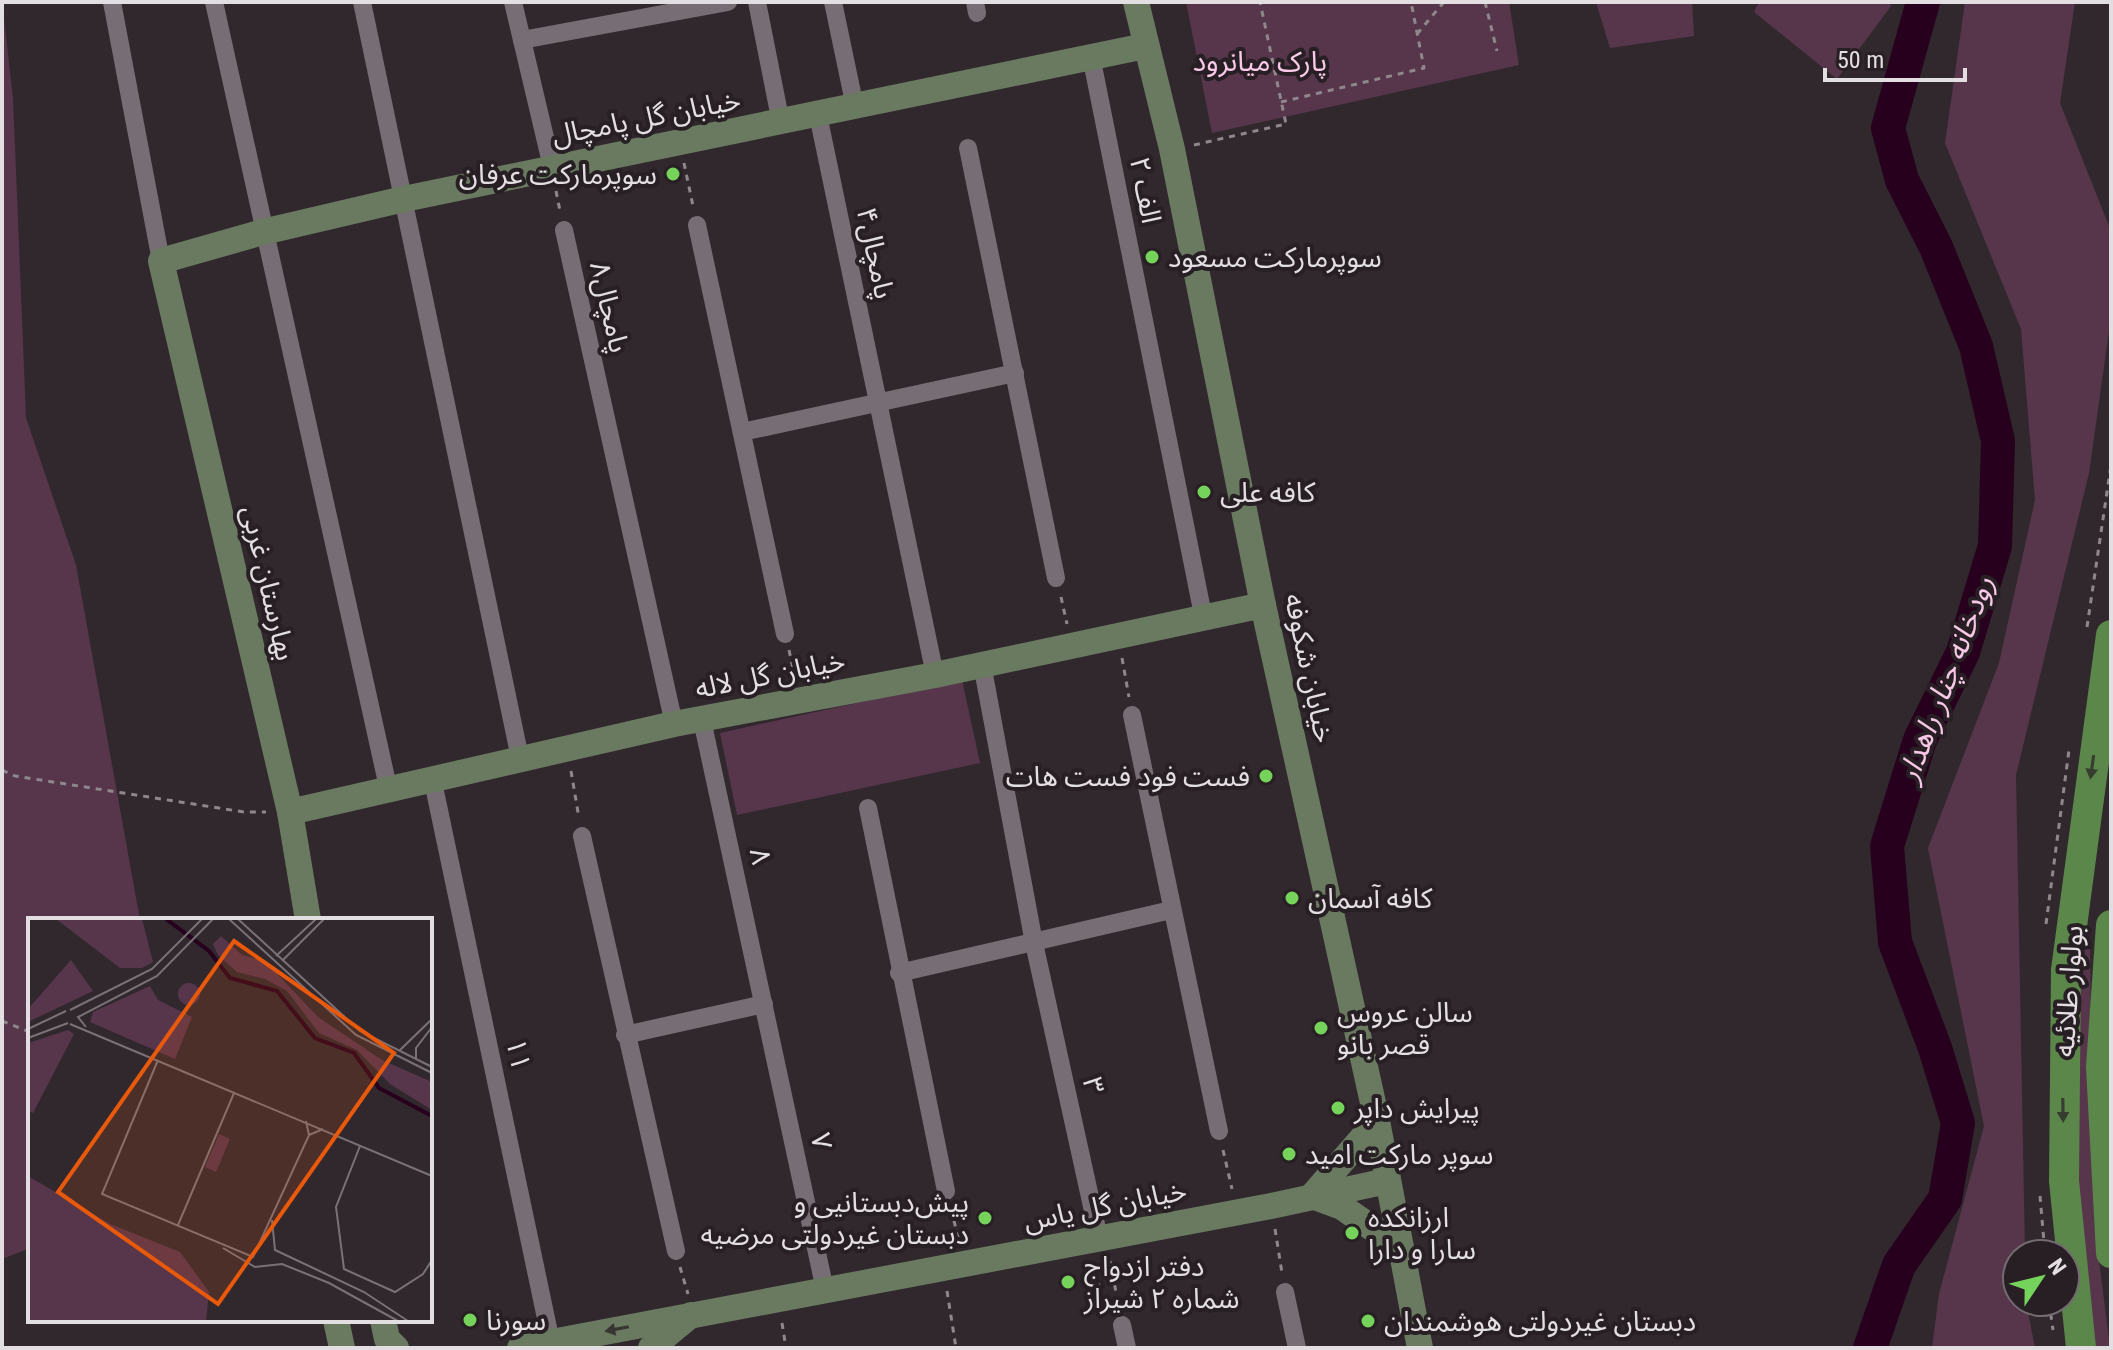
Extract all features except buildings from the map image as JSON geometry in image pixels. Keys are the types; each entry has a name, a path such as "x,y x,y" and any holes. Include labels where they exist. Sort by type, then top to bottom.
{"main road":[{"name":"بولوار طلائیه","path":"2081,1348 2064,1181 2062,1064 2066,970 2098,817 2111,635"},
{"name":"بولوار طلائیه","path":"2111,925 2101,1067 2111,1253"}],"street":[{"path":"112,2 161,261"},
{"path":"214,2 388,787"},
{"path":"362,2 520,758"},
{"path":"513,2 552,167"},
{"path":"522,40 687,6 728,2"},
{"path":"757,2 781,123"},
{"path":"833,2 855,107"},
{"name":"خیابان شکوفه","path":"1136,2 1172,149 1263,605 1377,1121 1420,1348"},
{"name":"خیابان گل پامچال","path":"161,261 263,232 404,199 1145,46"},
{"name":"۲ الف","path":"1091,56 1203,615"},
{"name":"پامچال۴","path":"818,115 880,402"},
{"path":"968,148 1056,578"},
{"path":"697,225 785,634"},
{"name":"پامچال۸","path":"564,230 674,724"},
{"name":"بهارستان غربی","path":"161,261 290,812 308,918"},
{"path":"742,432 1015,373"},
{"path":"880,402 935,675"},
{"name":"خیابان گل لاله","path":"290,812 388,787 674,724 935,675 1203,615 1263,605"},
{"name":"۳","path":"982,664 1034,943 1102,1238"},
{"path":"1132,715 1219,1131"},
{"name":"۸","path":"702,720 764,1004"},
{"name":"۱۱","path":"432,777 551,1342"},
{"path":"868,808 899,973 946,1191"},
{"path":"582,836 676,1251"},
{"path":"899,973 1171,910"},
{"path":"625,1035 764,1004"},
{"name":"۷","path":"764,1004 825,1290"},
{"path":"1377,1121 1312,1196 1342,1207 1401,1248"},
{"name":"خیابان گل یاس","path":"520,1348 1271,1206 1387,1181"},
{"path":"1285,1292 1297,1348"},
{"path":"651,1348 693,1313"},
{"path":"336,1322 342,1348"},
{"path":"383,1322 387,1339 396,1348"},
{"path":"1122,1325 1127,1348"}],"path":[{"path":"1172,149 1286,124 1260,2"},
{"path":"1281,102 1424,68 1411,2"},
{"path":"1417,34 1444,2"},
{"path":"1485,2 1497,51"},
{"path":"679,144 697,225"},
{"name":"پامچال۸","path":"552,167 564,230"},
{"path":"1056,578 1072,644"},
{"path":"785,634 800,701"},
{"path":"1118,634 1132,715"},
{"path":"567,747 582,836"},
{"path":"2,770 15,776 244,812 290,812"},
{"path":"2,1021 28,1031"},
{"path":"1219,1131 1236,1212"},
{"path":"946,1191 954,1266 956,1348"},
{"path":"1271,1206 1285,1292"},
{"path":"1102,1238 1122,1325"},
{"path":"676,1251 693,1313"},
{"path":"777,1299 786,1348"},
{"path":"2051,1318 2053,1333"}],"green space":[{"path":"2,2 13,98 26,418 76,565 140,918 28,918 28,1249 2,1259"},
{"name":"پارک میانرود","path":"1186,2 1509,2 1519,65 1212,133"},
{"path":"1596,2 1692,2 1694,36 1610,48"},
{"path":"1759,2 1889,2 1891,6 1837,79 1754,12"},
{"path":"1965,2 2075,2 2060,103 2111,231 2111,317 2089,473 2016,775 2025,1238 2001,1238 2001,1318 2029,1318 2035,1348 1932,1348 1939,1294 1984,1126 1928,848 1999,663 2035,500 2021,329 1945,143"},
{"path":"962,680 980,763 737,815 720,733"},
{"path":"2096,854 2086,938 2090,948 2094,1220 2110,1348 2092,1348 2073,1161 2077,962"}],"waterway":[{"name":"رودخانه چنار راهدار","path":"1870,1348 1899,1265 1945,1199 1958,1123 1935,1048 1895,942 1887,846 1920,740 1963,652 1995,546 1998,441 1976,346 1936,247 1902,180 1888,128 1923,2"}],"place":[{"name":"سوپرمارکت عرفان","path":"673,174"},
{"name":"سوپرمارکت مسعود","path":"1152,257"},
{"name":"کافه علی","path":"1204,492"},
{"name":"فست فود فست هات","path":"1266,776"},
{"name":"کافه آسمان","path":"1292,898"},
{"name":"سالن عروس قصر بانو","path":"1321,1028"},
{"name":"پیرایش داپر","path":"1338,1108"},
{"name":"سوپر مارکت امید","path":"1289,1154"},
{"name":"پیش‌دبستانیی و دبستان غیردولتی مرضیه","path":"985,1218"},
{"name":"ارزانکده سارا و دارا","path":"1352,1233"},
{"name":"دفتر ازدواج شماره ۲ شیراز","path":"1068,1282"},
{"name":"سورنا","path":"470,1320"},
{"name":"دبستان غیردولتی هوشمندان","path":"1368,1321"}]}
